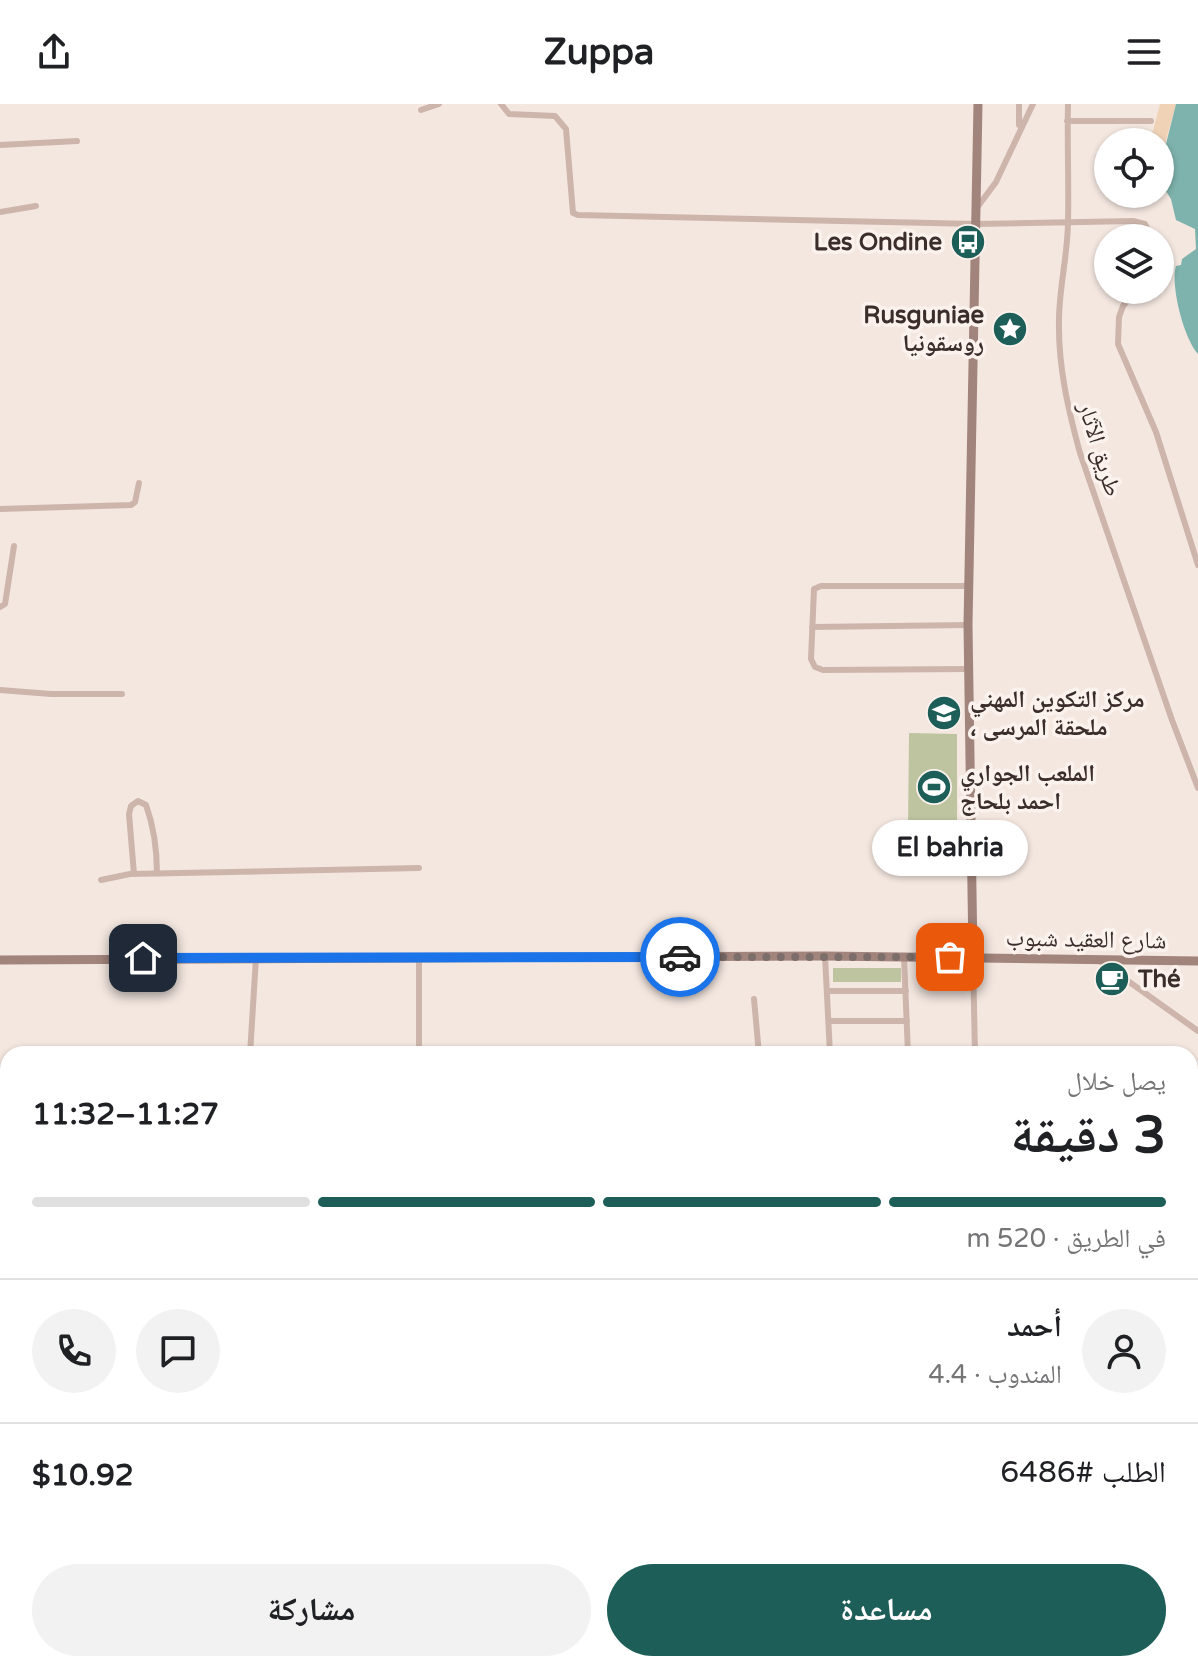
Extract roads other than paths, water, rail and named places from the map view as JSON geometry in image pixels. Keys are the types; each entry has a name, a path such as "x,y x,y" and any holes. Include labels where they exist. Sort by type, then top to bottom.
{"main road":[{"path":"973,957 968,586 978,104"},
{"name":"شارع العقيد شبوب","path":"0,960 825,956 1198,961"}],"street":[{"path":"421,110 439,104"},
{"path":"501,104 509,114 555,116 566,129 573,213 578,215 976,224 1068,221 1143,224"},
{"path":"1019,104 1019,128"},
{"name":"طريق الآثار","path":"1068,104 1068,221 1059,347 1069,412 1080,453 1166,705 1198,788"},
{"path":"976,209 996,182 1030,105"},
{"path":"1067,121 1151,121"},
{"path":"0,145 77,141"},
{"path":"0,212 36,206"},
{"path":"1125,304 1119,317 1118,344 1156,432 1198,565"},
{"path":"0,509 131,505 135,502 139,483"},
{"path":"0,607 5,604 14,546"},
{"path":"968,586 821,586 813,591 811,659 815,667 823,670 970,669"},
{"path":"812,627 968,625"},
{"path":"0,690 122,694"},
{"path":"134,874 129,814 131,806 138,801 146,805 149,814 157,855 157,874"},
{"path":"101,880 134,874 419,868"},
{"path":"825,956 830,1046"},
{"path":"250,1046 256,957"},
{"path":"419,957 419,1046"},
{"path":"904,957 908,1046"},
{"path":"973,957 975,1046"},
{"path":"1098,959 1198,1031"},
{"path":"828,991 906,991"},
{"path":"754,999 758,1046"},
{"path":"829,1021 907,1021"}],"water":[{"path":"1176,104 1198,104 1198,354 1183,325 1175,286 1176,266 1181,265 1182,259 1196,249 1195,229 1176,220 1173,208 1174,128 1170,128"}],"place":[{"name":"Les Ondine","path":"968,242"},
{"name":"Rusguniae روسقونيا","path":"1010,329"},
{"name":"مركز التكوين المهني ، ملحقة المرسى","path":"944,713"},
{"name":"الملعب الجواري احمد بلحاج","path":"934,787"},
{"name":"El bahria","path":"950,957"},
{"name":"Thé","path":"1112,979"}]}
